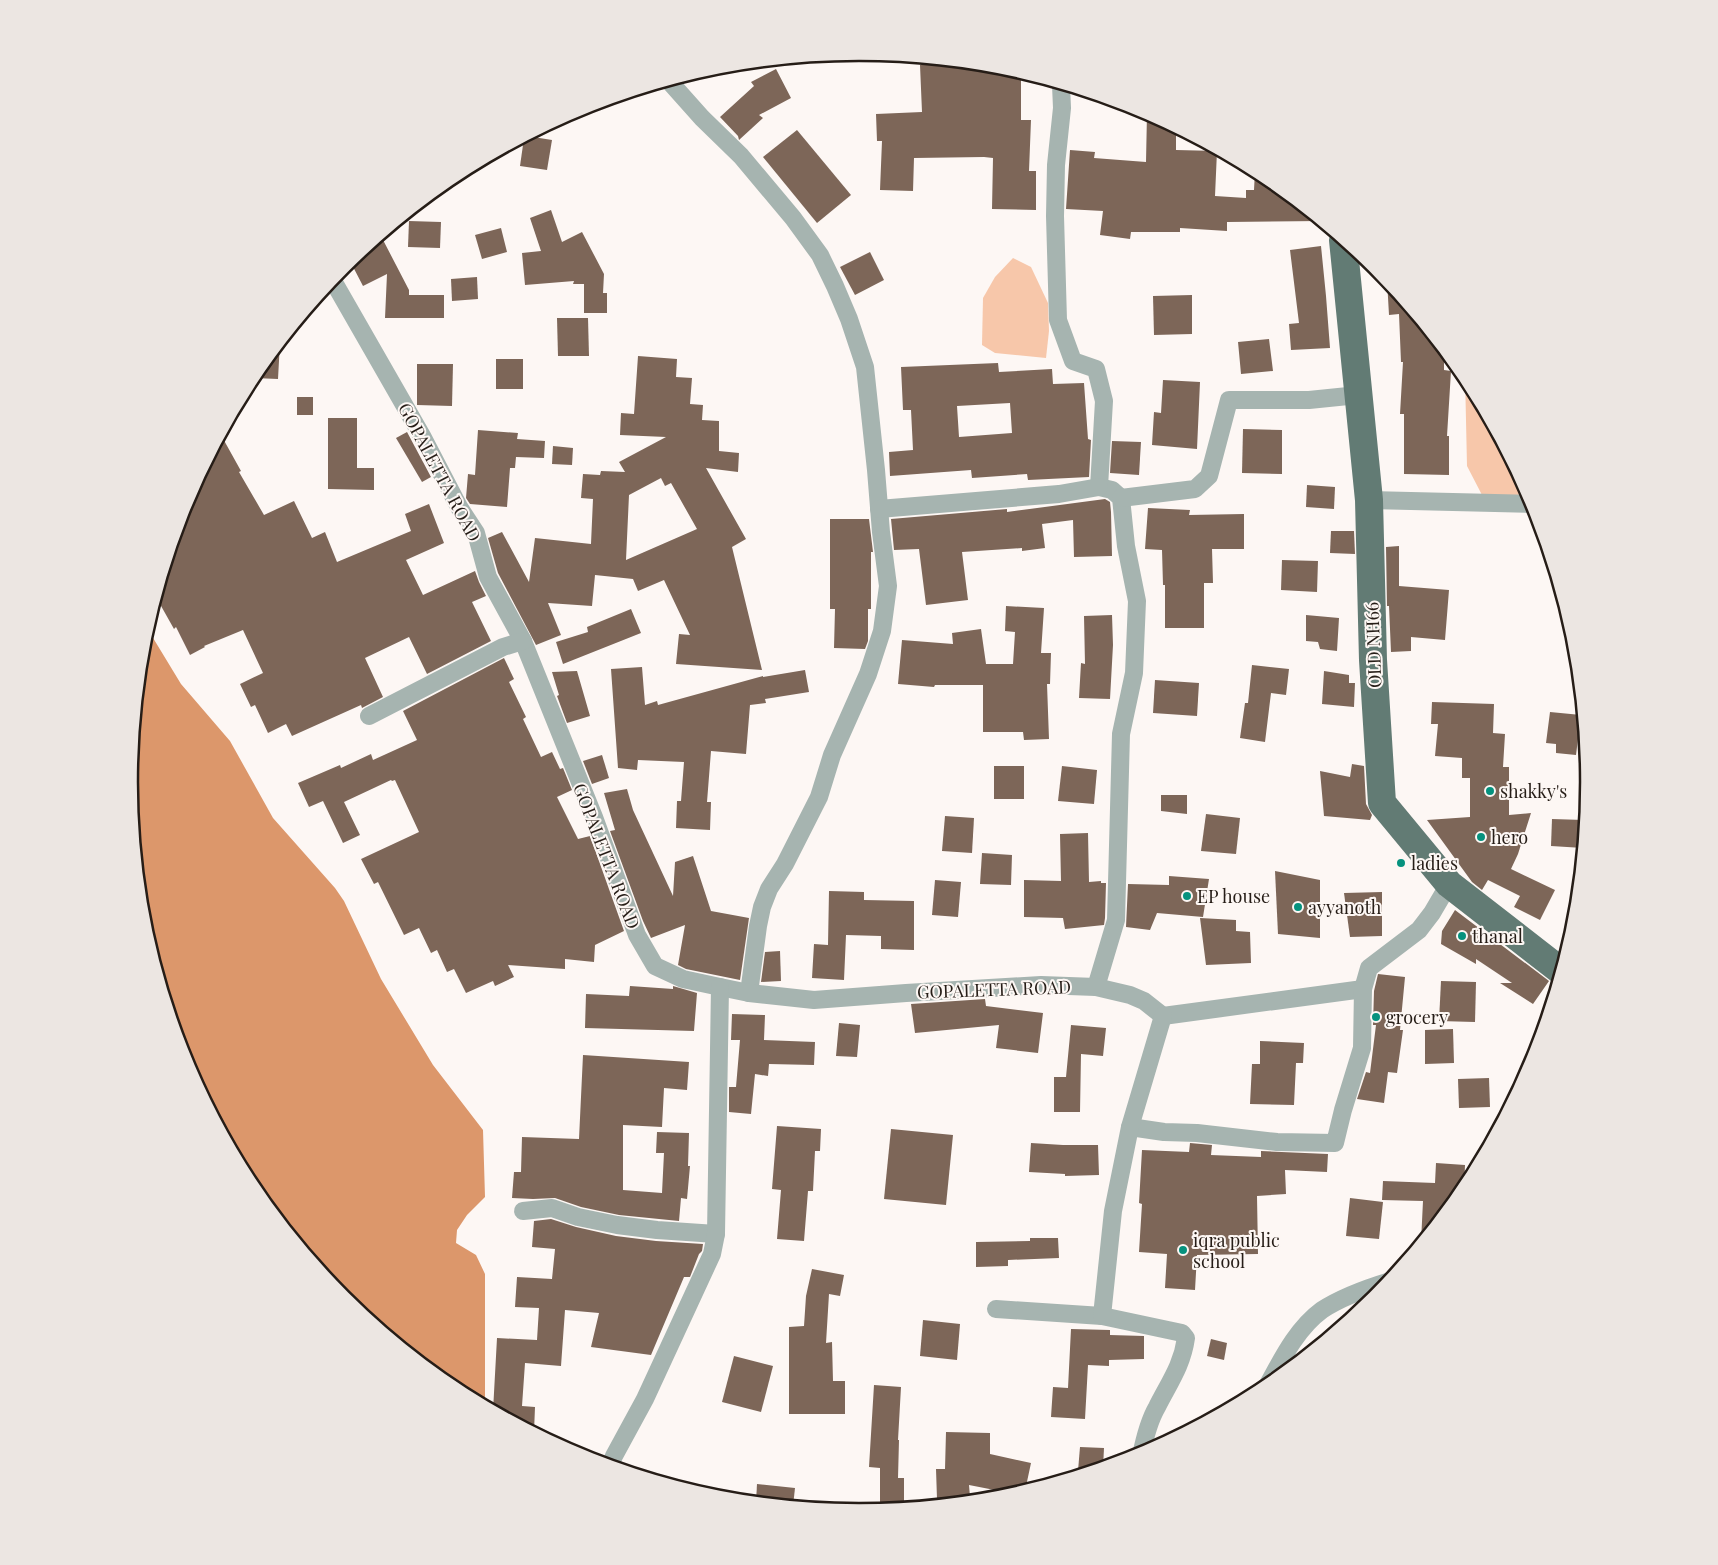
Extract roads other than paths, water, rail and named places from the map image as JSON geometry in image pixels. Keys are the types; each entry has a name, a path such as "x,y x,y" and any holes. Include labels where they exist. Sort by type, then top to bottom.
{"main road":[{"name":"OLD NH66","path":"1344,248 1369,500 1373,660 1382,803 1449,884 1556,967"}],"street":[{"path":"673,86 702,118 741,156 793,218 820,256 848,319 864,367 888,586 882,630 868,674 832,755 819,798 786,864 768,889 758,926 749,993"},
{"path":"1061,91 1062,108 1056,174 1058,320 1073,361 1096,369 1104,401 1099,487"},
{"name":"GOPALETTA ROAD","path":"336,286 422,436 459,507 476,533 488,577 523,641 594,817 637,935 655,966 683,979 720,987 749,993 814,1000 1041,985 1096,987 1130,995 1144,1001 1163,1016"},
{"path":"1121,498 1196,489 1209,476 1229,400 1309,400 1358,396"},
{"path":"880,509 1059,494 1099,487 1112,490 1121,498 1126,546 1137,602 1134,673 1121,734 1116,920 1096,987"},
{"path":"1369,500 1524,504"},
{"path":"369,716 503,647 523,641"},
{"path":"1130,1126 1164,1132 1197,1133 1277,1142 1335,1143 1362,1048 1363,989 1369,968 1419,930 1432,913 1449,884"},
{"path":"613,1460 645,1399 712,1254 716,1234 720,987"},
{"path":"1102,1316 1113,1211 1130,1126 1163,1016 1363,989"},
{"path":"523,1211 552,1208 578,1217 617,1225 716,1234"},
{"path":"1275,1371 1290,1345 1322,1311 1344,1298 1377,1285"},
{"path":"996,1309 1102,1316 1182,1333 1186,1338 1185,1347 1174,1377 1156,1408 1145,1445"}],"place":[{"name":"shakky's","path":"1490,791"},
{"name":"hero","path":"1481,837"},
{"name":"ladies","path":"1401,863"},
{"name":"EP house","path":"1187,896"},
{"name":"ayyanoth","path":"1298,907"},
{"name":"thanal","path":"1462,936"},
{"name":"grocery","path":"1376,1017"},
{"name":"iqra public school","path":"1183,1250"}]}
